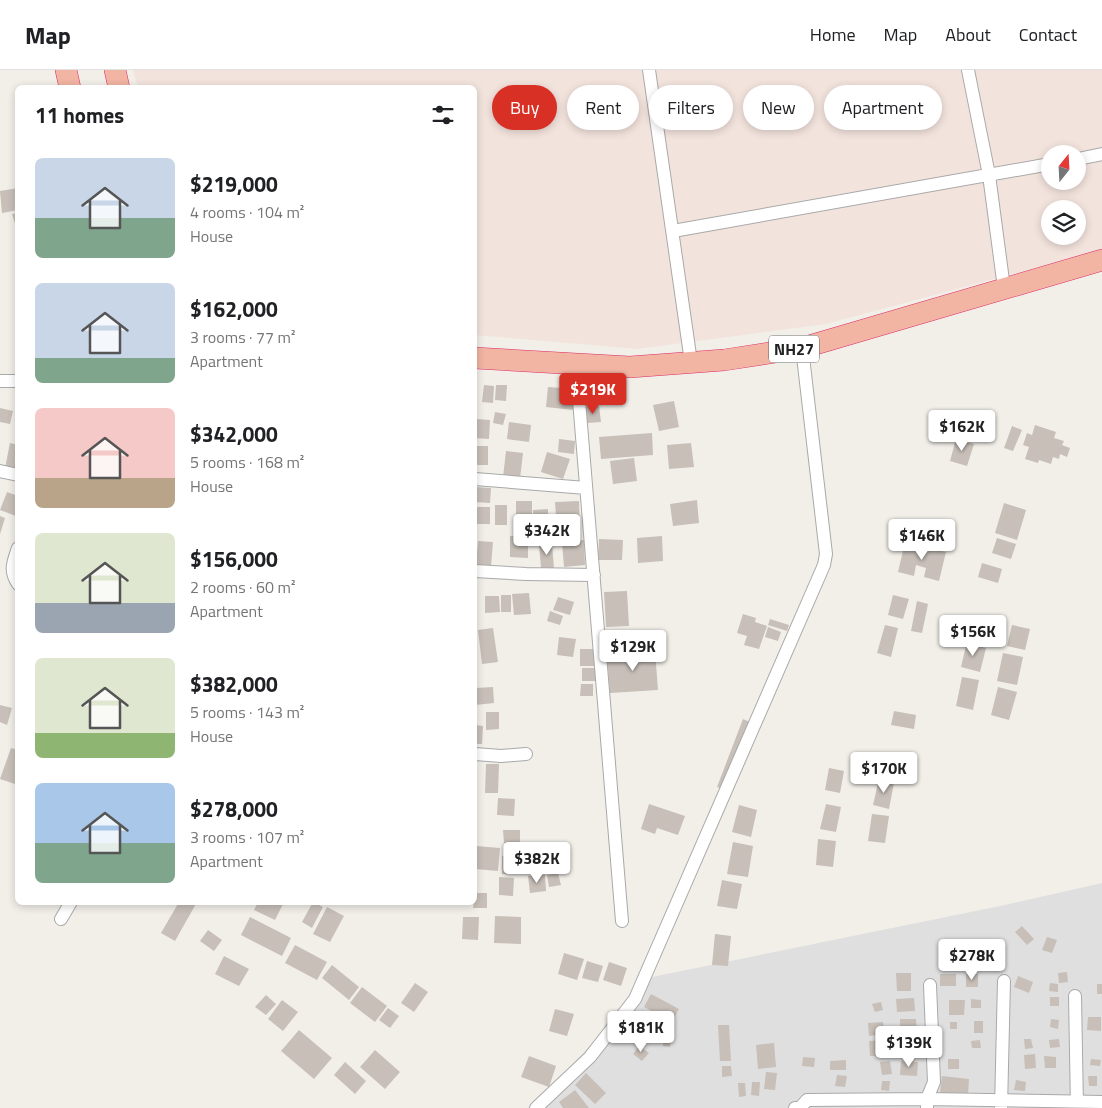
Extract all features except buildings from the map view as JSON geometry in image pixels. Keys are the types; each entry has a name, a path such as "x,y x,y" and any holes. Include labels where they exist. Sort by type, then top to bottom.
{"highway":[{"path":"66,70 69,85"},
{"path":"115,70 118,85"},
{"name":"NH27","path":"477,358 630,367 724,360 802,348 1102,260"}],"street":[{"path":"649,70 692,362"},
{"path":"968,70 989,174 1004,288"},
{"path":"1086,157 1102,154"},
{"path":"672,231 1041,165"},
{"path":"536,1108 590,1057 635,999 824,565 826,554 802,348"},
{"path":"576,364 622,921"},
{"path":"0,381 15,381"},
{"path":"0,471 15,474"},
{"path":"477,479 586,488"},
{"path":"15,558 12,568 12,575 15,580"},
{"path":"477,571 594,575"},
{"path":"477,754 501,756 526,754"},
{"path":"61,919 69,905"},
{"path":"1001,1105 1004,981"},
{"path":"927,1103 934,1082 930,985"},
{"path":"1075,996 1077,1105"},
{"path":"795,1108 800,1108 807,1100 1001,1105 1077,1105 1102,1102"}],"shaded area":[{"path":"133,70 1102,70 1102,250 826,324 637,349 477,335 477,85 137,85"},
{"path":"1102,883 1102,1108 528,1108 546,1094 652,977 1000,906"}]}
